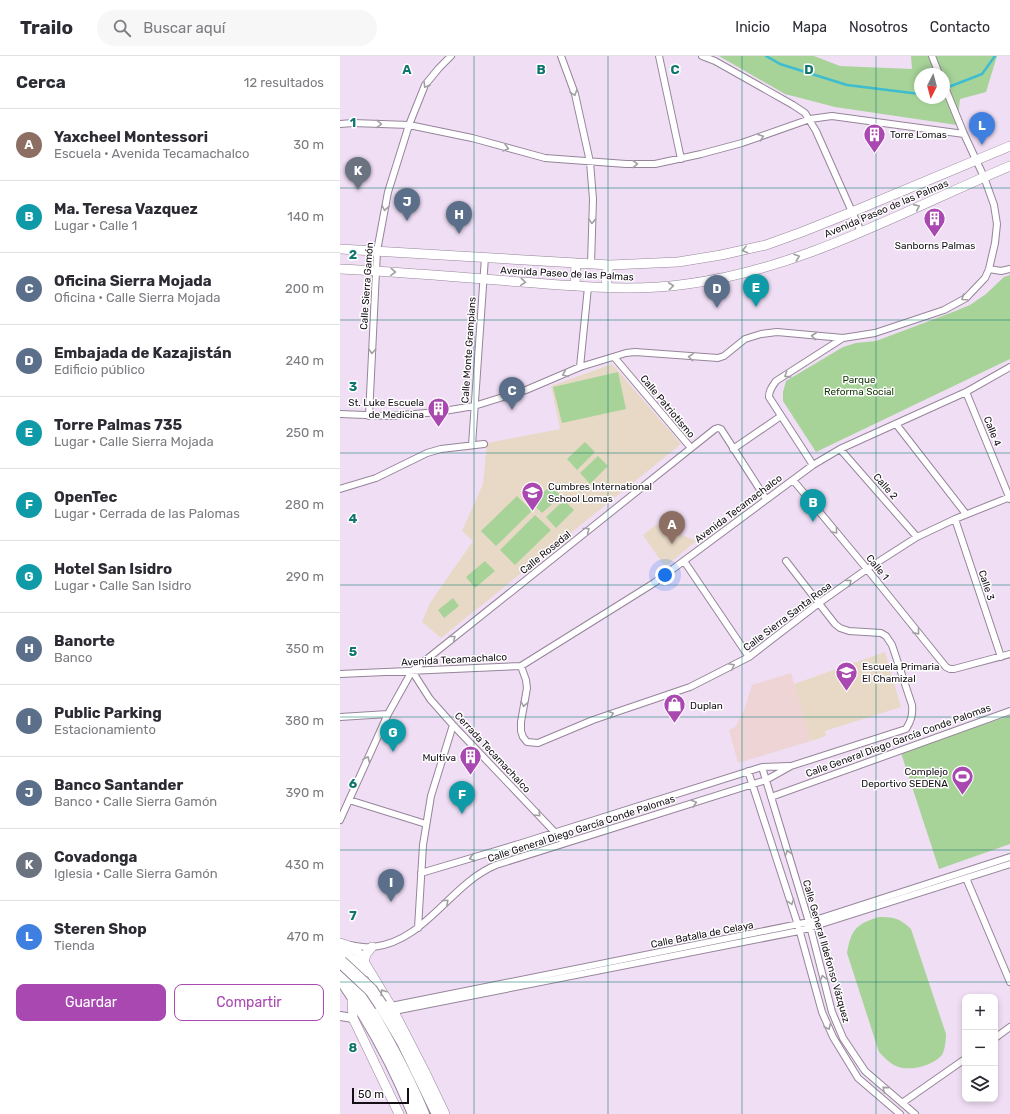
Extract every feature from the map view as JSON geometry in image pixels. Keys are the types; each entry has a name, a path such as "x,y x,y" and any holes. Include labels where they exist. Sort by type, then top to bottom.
{"highway":[{"path":"342,946 350,959 366,967"},
{"path":"340,959 377,1020 406,1076 423,1114"},
{"path":"340,959 364,989 382,1020 413,1080 428,1114"},
{"path":"340,959 371,990 381,1005 403,1042 438,1114"},
{"path":"340,977 374,1032 399,1080 414,1114"},
{"path":"340,985 352,1001 391,1074 408,1114"}],"main road":[{"name":"Avenida Paseo de las Palmas","path":"340,249 610,265 678,262 721,255 766,245 852,212 1010,146"},
{"name":"Avenida Paseo de las Palmas","path":"340,270 376,271 609,288 662,287 689,284 766,268 807,254 861,232 1010,166"},
{"path":"575,286 576,263"},
{"path":"609,288 606,280 607,270 610,265"},
{"path":"372,947 366,954 366,967 393,1008 445,1114"},
{"path":"352,1001 353,1018 399,1114"}],"street":[{"name":"Calle Sierra Gamón","path":"369,416 377,251 388,192 409,125 425,84 452,56"},
{"path":"561,56 575,94 590,162 593,198 591,264"},
{"path":"659,56 681,159"},
{"path":"702,56 715,61 794,105 805,113 816,131 861,232"},
{"path":"340,414 391,416 438,412 474,406 526,390 580,367 626,353 635,352 718,358 724,356 745,339 761,334 777,332 843,338 875,333 944,310 966,298 985,278 989,269 995,243 997,224 994,205 984,177 950,99"},
{"path":"340,124 409,125 472,138 545,158 626,164 655,164 681,159 742,143 810,119 832,116 964,134"},
{"name":"Calle Monte Grampians","path":"472,445 485,257"},
{"path":"989,269 1001,271 1010,269"},
{"path":"580,367 588,287"},
{"path":"813,464 769,397 770,389 776,382 843,338"},
{"name":"Calle Patriotismo","path":"614,357 691,448 718,428 721,429 733,450 766,499"},
{"name":"Avenida Tecamachalco","path":"340,674 521,666 654,583 813,464 840,448 966,392 1010,367"},
{"name":"Calle 4","path":"966,392 1010,498"},
{"path":"733,450 782,416"},
{"path":"896,424 966,514"},
{"path":"340,489 376,478 434,451 484,444"},
{"name":"Calle Rosedal","path":"412,671 691,448"},
{"name":"Calle 2","path":"840,448 917,537"},
{"name":"Calle 1","path":"793,480 867,569 946,668 954,669 1001,657"},
{"name":"Calle Sierra Santa Rosa","path":"521,666 527,688 521,722 521,731 523,738 533,744 593,720 690,687 749,657 819,603 867,569 917,537 966,514 1010,498"},
{"name":"Calle 3","path":"955,519 1001,657"},
{"path":"684,561 749,657"},
{"path":"786,561 819,603"},
{"name":"Calle General Diego García Conde Palomas","path":"342,946 372,947 392,942 406,936 418,928 477,874 496,865 766,780 791,766 906,729 913,713 912,705 890,640 881,633 850,631 840,628 835,624 819,603"},
{"path":"1001,657 1010,654"},
{"path":"340,820 388,714 412,671"},
{"name":"Cerrada Tecamachalco","path":"412,671 430,699 453,725 566,843"},
{"name":"Calle General Diego García Conde Palomas","path":"771,797 1010,711"},
{"path":"340,717 388,714"},
{"path":"418,928 422,845 431,796 453,725"},
{"name":"Calle General Diego García Conde Palomas","path":"421,873 522,843 748,771 762,767 791,766"},
{"name":"Calle General Ildefonso Vázquez","path":"762,767 809,925 832,1012 842,1038 865,1071 915,1114"},
{"name":"Calle General Ildefonso Vázquez","path":"748,771 799,928 822,1012 832,1037 858,1078 900,1114"},
{"path":"349,800 426,824"},
{"path":"522,843 526,855"},
{"name":"Calle Batalla de Celaya","path":"809,925 1010,857"},
{"name":"Calle Batalla de Celaya","path":"393,1008 799,928 1010,864"},
{"path":"966,878 1010,982"},
{"path":"340,1016 353,1018"},
{"path":"998,1036 1010,1028"},
{"path":"902,1104 962,1061"}],"shaded area":[{"name":"Cumbres International School Lomas","path":"612,364 681,444 441,638 422,622 430,603 473,541 462,531 483,484 487,443 560,429 551,386"},
{"path":"657,524 696,541 665,567 643,535"},
{"name":"Escuela Primaria El Chamizal","path":"885,652 901,707 825,731 826,736 811,741 794,684"},
{"path":"791,673 811,741 738,763 729,730 735,727 743,713 752,685"}],"green space":[{"path":"719,56 814,56 840,66 912,69 911,56 997,56 986,92 960,99 957,125 835,107 785,94"},
{"name":"Parque Reforma Social","path":"1010,275 1010,359 816,452 783,401 783,392 786,381 843,347 856,343 876,341 970,305 986,294 1004,277"},
{"path":"618,372 626,409 562,423 553,387"},
{"path":"585,442 595,452 577,470 567,459"},
{"path":"598,456 608,466 590,484 580,473"},
{"path":"551,485 561,496 542,513 532,503"},
{"path":"517,496 532,511 496,546 481,531"},
{"path":"564,500 574,510 556,528 546,517"},
{"path":"535,515 551,530 515,565 500,550"},
{"path":"485,561 495,571 475,588 466,577"},
{"path":"453,598 459,606 444,618 438,610"},
{"name":"Complejo Deportivo SEDENA","path":"1010,716 1010,844 939,869 900,750"},
{"path":"879,917 896,919 903,922 911,929 946,1034 945,1048 942,1055 927,1065 913,1068 901,1068 889,1062 879,1052 847,953 850,939 856,929 865,922"}],"waterway":[{"path":"766,56 780,64 847,85 914,93"},
{"path":"950,86 982,74 995,56"}],"place":[{"name":"Steren Shop","path":"982,145"},
{"name":"Torre Lomas","path":"874,154"},
{"name":"Covadonga","path":"358,190"},
{"name":"Banco Santander","path":"407,221"},
{"name":"Banorte","path":"459,234"},
{"name":"Sanborns Palmas","path":"935,238"},
{"name":"Torre Palmas 735","path":"756,307"},
{"name":"Embajada de Kazajistán","path":"717,308"},
{"name":"Oficina Sierra Mojada","path":"512,410"},
{"name":"St. Luke Escuela de Medicina","path":"439,428"},
{"name":"Cumbres International School Lomas","path":"533,512"},
{"name":"Ma. Teresa Vazquez","path":"813,522"},
{"name":"Yaxcheel Montessori","path":"672,544"},
{"name":"Escuela Primaria El Chamizal","path":"846,692"},
{"name":"Duplan","path":"674,724"},
{"name":"Hotel San Isidro","path":"393,752"},
{"name":"Multiva","path":"471,776"},
{"name":"Complejo Deportivo SEDENA","path":"963,796"},
{"name":"OpenTec","path":"462,814"},
{"name":"Public Parking","path":"391,902"}]}
